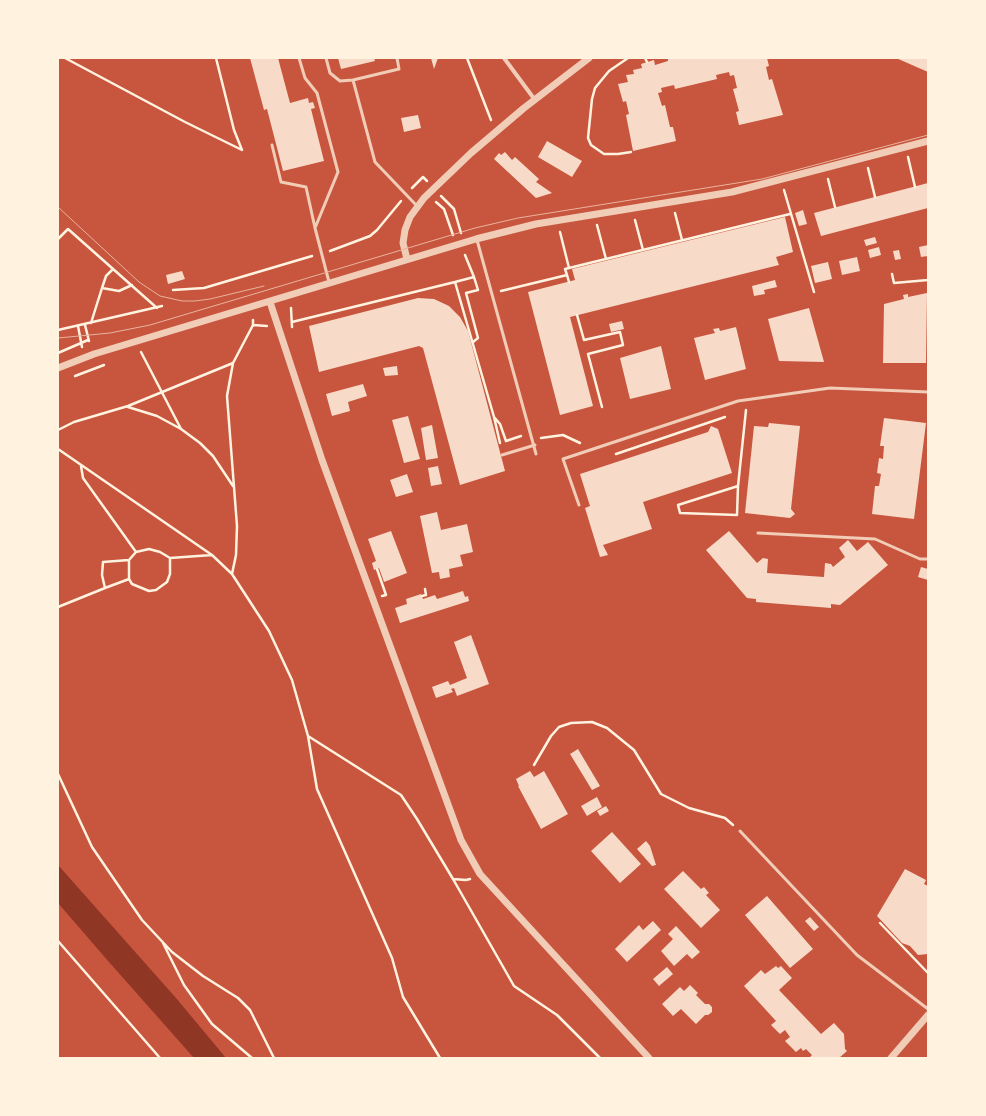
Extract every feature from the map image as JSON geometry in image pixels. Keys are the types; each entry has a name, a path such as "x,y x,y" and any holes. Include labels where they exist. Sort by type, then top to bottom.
{"street":[{"path":"504,58 535,100"},
{"path":"407,259 403,243 405,230 417,206 471,153 589,58"},
{"path":"58,368 94,354 476,239 536,224 732,192 928,141"},
{"path":"270,302 327,474 460,840 480,874 649,1058"},
{"path":"891,1058 928,1015"}],"lane":[{"path":"299,58 304,78 317,94 338,172 316,228"},
{"path":"326,58 330,73 340,81 353,80 399,69 397,58"},
{"path":"353,80 375,162 417,206"},
{"path":"272,144 281,182 306,187 329,284"},
{"path":"476,239 510,364 535,445 536,454"},
{"path":"579,506 563,459 738,401 830,388 928,392"},
{"path":"502,455 535,445"},
{"path":"758,533 875,539 920,559 928,559"},
{"path":"740,831 857,955 928,1009"}],"path":[{"path":"65,58 184,122 242,150 234,130 216,58"},
{"path":"467,58 491,120"},
{"path":"628,58 609,70 595,88 592,99 588,138 591,145 604,154 631,152"},
{"path":"645,58 647,62"},
{"path":"909,160 915,186"},
{"path":"868,170 875,197"},
{"path":"173,290 204,288 322,254 370,236 423,177"},
{"path":"829,180 835,207"},
{"path":"777,190 790,186"},
{"path":"783,188 814,292"},
{"path":"439,194 454,209 463,238"},
{"path":"434,200 444,209 455,241"},
{"path":"668,212 674,210 682,240"},
{"path":"569,282 565,269 790,214"},
{"path":"630,218 635,217 643,250"},
{"path":"589,224 604,222"},
{"path":"597,223 606,259"},
{"path":"58,239 68,228 157,308"},
{"path":"559,229 569,268"},
{"path":"473,342 478,338 466,293 478,290 469,261 462,251 478,247"},
{"path":"91,324 106,276 113,269"},
{"path":"892,274 894,283 928,280"},
{"path":"499,291 567,275"},
{"path":"292,322 474,277"},
{"path":"455,282 494,417 500,443"},
{"path":"102,288 120,291 132,285"},
{"path":"58,330 91,324 162,306"},
{"path":"294,332 291,308 296,306"},
{"path":"577,315 584,340 620,332 623,345 588,354 602,407"},
{"path":"232,574 236,555 237,526 233,486 234,464 227,396 233,363 253,325 253,320"},
{"path":"58,353 80,342 89,342 85,325"},
{"path":"253,325 264,327"},
{"path":"78,326 82,346"},
{"path":"141,352 181,429"},
{"path":"58,430 74,422 128,406 233,363"},
{"path":"128,406 156,416 181,429 200,443 213,456 233,486"},
{"path":"738,486 678,505 680,513 737,515 738,486 746,409 753,408"},
{"path":"494,417 500,424 506,441 509,440"},
{"path":"533,440 563,435 593,449"},
{"path":"58,449 80,466 212,555 232,574 247,601 269,631 292,680 308,736 317,789 392,958 403,997 440,1058"},
{"path":"80,466 83,478 136,552"},
{"path":"105,588 102,575 103,562 128,560 136,552 149,549 160,552 170,558 212,555"},
{"path":"128,560 129,579 132,584 143,590 156,590 167,582 170,574 170,558"},
{"path":"58,607 129,579"},
{"path":"422,596 426,595 425,589"},
{"path":"378,590 381,600"},
{"path":"534,765 551,736 559,727 571,723 592,722 607,728 634,750 661,794 689,808 725,818 740,831"},
{"path":"308,736 401,795 453,879 514,986 557,1015 600,1058"},
{"path":"58,774 92,847 142,920 172,952 204,976 238,998 250,1010 274,1058"},
{"path":"453,879 466,880 480,874"},
{"path":"880,923 928,973"},
{"path":"161,940 184,985 212,1024 252,1058"},
{"path":"58,941 160,1058"}],"shaded area":[{"path":"58,865 176,998 226,1058 194,1058 109,962 58,903"}],"building":[{"path":"250,58 278,58 290,103 308,98 309,103 313,102 315,108 311,109 324,161 283,171 267,109 264,110"},
{"path":"338,58 374,58 375,61 341,69"},
{"path":"431,58 438,58 434,69"},
{"path":"767,58 769,66 766,67 769,80 772,79 783,115 739,125 736,112 739,111 733,89 737,88 734,75 730,76 729,72 716,75 717,79 675,89 674,85 661,88 662,92 658,93 662,106 665,105 670,127 673,127 676,141 633,151 626,115 629,114 626,101 623,102 618,84 628,82 626,75 634,74 633,70 642,68 641,64 654,60 655,65 668,61 668,59"},
{"path":"896,58 928,58 928,72"},
{"path":"418,115 421,128 404,132 401,118"},
{"path":"547,141 582,161 572,177 538,157"},
{"path":"505,152 512,160 515,157 539,179 536,182 552,193 536,198 494,159 499,153 501,155"},
{"path":"928,183 928,208 821,236 814,213"},
{"path":"803,210 807,224 799,226 795,213"},
{"path":"785,217 793,252 776,257 779,265 570,317 593,406 560,415 528,292 575,280 572,269"},
{"path":"875,237 877,243 866,246 864,240"},
{"path":"928,245 928,256 921,257 919,247"},
{"path":"879,247 881,255 870,258 868,250"},
{"path":"899,250 901,259 895,260 893,251"},
{"path":"857,257 860,271 842,275 839,261"},
{"path":"828,262 832,279 815,283 811,266"},
{"path":"182,271 185,279 168,284 166,275"},
{"path":"775,280 777,287 764,290 765,294 754,296 752,286"},
{"path":"927,293 926,363 883,363 884,304 904,299 903,295 908,294 908,297"},
{"path":"418,298 434,299 449,306 460,317 468,331 505,471 460,485 423,348 419,346 319,372 309,326"},
{"path":"809,308 824,362 779,361 768,319"},
{"path":"622,321 624,329 611,332 609,324"},
{"path":"736,327 746,369 705,380 694,338 715,333 713,329 719,328 720,331"},
{"path":"661,346 671,389 630,399 620,358"},
{"path":"397,366 398,375 385,376 383,368"},
{"path":"363,384 367,396 348,402 350,411 332,416 326,394"},
{"path":"408,416 420,459 404,463 392,420"},
{"path":"884,418 926,423 914,519 872,514 875,486 879,486 881,474 877,473 879,458 883,459 884,446 880,446"},
{"path":"769,423 800,426 791,509 795,514 790,518 745,513 754,426 768,427"},
{"path":"432,425 438,458 426,460 421,428"},
{"path":"711,426 718,429 732,473 643,502 652,529 603,545 608,555 600,557 585,508 590,506 580,474 708,432"},
{"path":"438,466 442,484 431,486 428,468"},
{"path":"407,474 413,492 396,497 390,480"},
{"path":"437,512 441,530 467,524 473,552 460,555 463,566 449,569 450,577 440,579 439,572 432,573 420,516"},
{"path":"391,531 407,573 384,582 379,568 374,570 372,563 376,561 368,539"},
{"path":"729,531 757,563 763,558 768,559 767,573 824,577 825,563 831,564 833,567 845,557 839,548 848,540 857,551 868,542 888,565 840,605 831,604 831,608 756,602 756,599 747,598 706,550"},
{"path":"921,567 928,569 928,580 918,577"},
{"path":"463,591 465,597 468,596 469,601 400,623 395,608 407,604 406,599 421,594 423,599 435,595 437,599"},
{"path":"471,635 489,684 457,696 454,688 451,689 453,692 436,698 432,687 448,681 450,685 467,678 454,642"},
{"path":"578,749 600,786 592,790 570,754"},
{"path":"530,771 534,777 544,771 568,814 541,829 518,786 516,779"},
{"path":"597,797 602,807 587,816 581,806"},
{"path":"606,806 609,811 600,816 597,811"},
{"path":"612,832 641,864 620,883 591,851"},
{"path":"646,841 650,846 656,865 652,866 637,849"},
{"path":"905,869 926,880 924,884 928,886 928,954 918,955 910,946 902,943 877,916"},
{"path":"683,871 701,889 704,887 709,893 706,895 720,910 701,928 664,889"},
{"path":"767,896 813,949 790,968 745,915"},
{"path":"810,917 819,927 814,931 805,921"},
{"path":"653,921 661,930 627,962 615,949 639,925 643,930"},
{"path":"676,926 700,952 692,959 687,954 674,966 661,951 673,939 668,934"},
{"path":"776,966 778,968 781,966 792,978 779,990 821,1034 834,1023 844,1034 845,1049 847,1051 839,1058 809,1058 812,1055 806,1049 803,1051 801,1048 796,1052 785,1041 790,1037 785,1030 780,1034 771,1025 776,1021 744,986 761,970 765,974"},
{"path":"667,967 673,974 659,986 653,979"},
{"path":"690,985 698,993 696,995 705,1004 709,1004 712,1007 712,1012 705,1015 696,1024 681,1009 673,1016 662,1004 680,987 684,991"}],"tram line":[{"path":"58,338 110,333 150,325 475,228 518,218 762,179 928,135"},
{"path":"58,207 139,282 160,296 182,301 195,301 210,299 264,286"}]}
